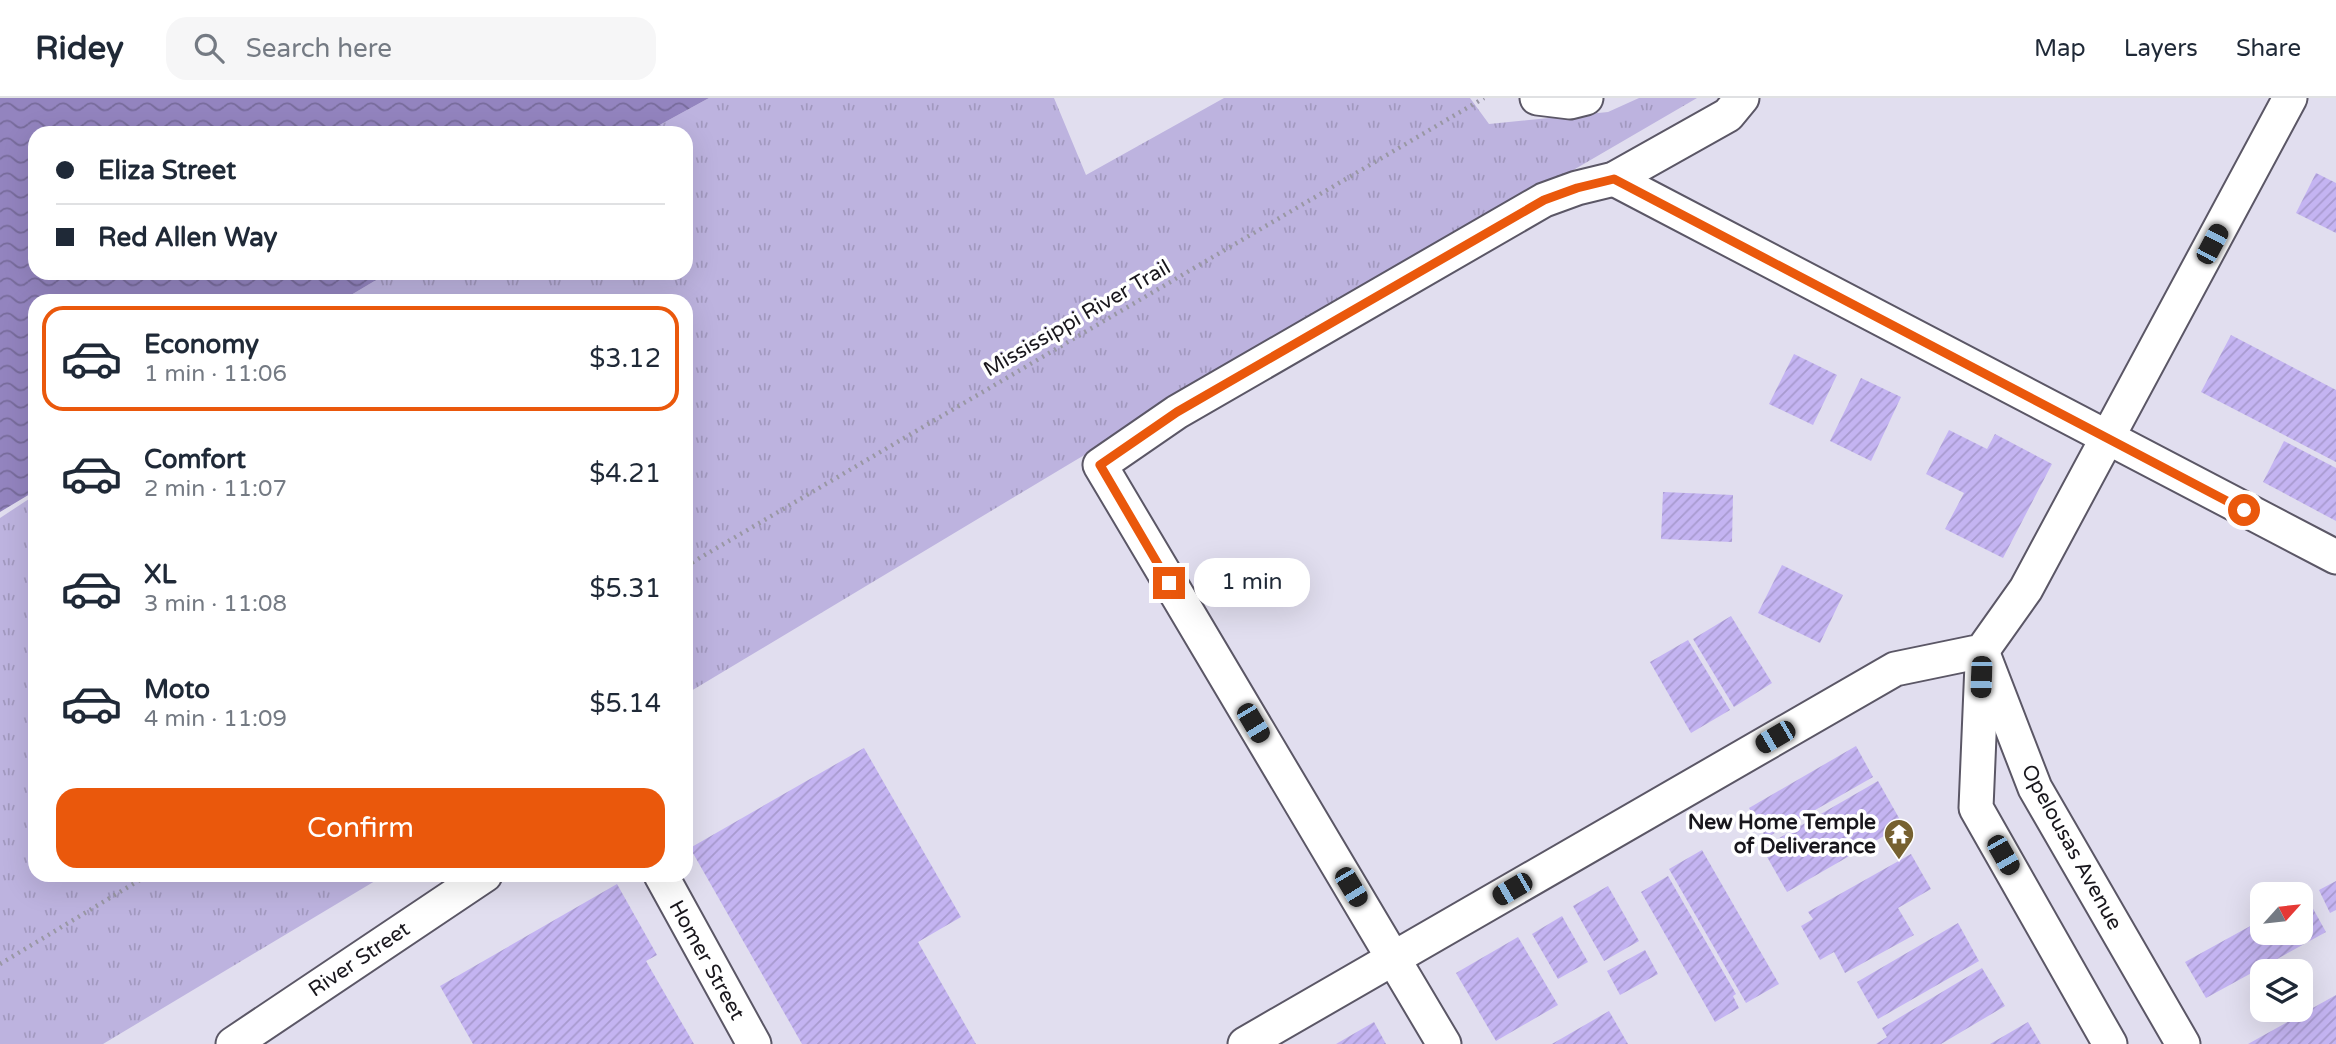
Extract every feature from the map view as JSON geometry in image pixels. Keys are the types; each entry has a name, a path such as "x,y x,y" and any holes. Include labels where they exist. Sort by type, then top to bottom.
{"street":[{"path":"1537,98 1570,102 1586,98"},
{"path":"1444,1044 1100,465 1177,412 1544,200 1614,179 1728,115 1742,98"},
{"path":"2110,1044 1976,808 1982,651 2026,589 2290,98"},
{"path":"1614,179 2336,557"},
{"path":"1245,1044 1895,668 1982,651"},
{"name":"Opelousas Avenue","path":"1982,651 2035,789 2182,1044"},
{"name":"River Street","path":"233,1044 475,882"},
{"name":"Homer Street","path":"664,882 754,1044"}],"path":[{"name":"Mississippi River Trail","path":"693,562 1485,98"},
{"path":"0,964 136,882"}],"green space":[{"path":"709,98 1054,98 1086,175 1224,98 1470,98 1489,124 1608,112 1639,98 1697,98 1076,460 693,690 693,294 353,294 376,280 693,280 693,126 658,126"},
{"path":"28,500 28,882 373,882 103,1044 0,1044 0,518"}],"water":[{"path":"0,98 709,98 658,126 28,126 28,280 376,280 353,294 28,294 28,495 0,512"}],"building":[{"path":"2316,173 2336,183 2336,233 2296,213"},
{"path":"2231,335 2336,390 2336,462 2201,392"},
{"path":"1794,354 1837,375 1813,425 1769,404"},
{"path":"1861,378 1901,397 1871,461 1830,441"},
{"path":"1949,430 1987,449 1995,434 2052,464 2003,558 1945,529 1964,493 1926,474"},
{"path":"2284,441 2336,468 2336,521 2263,482"},
{"path":"1663,492 1733,495 1732,542 1661,539"},
{"path":"1782,565 1843,595 1820,643 1758,613"},
{"path":"1731,616 1772,683 1734,707 1693,639"},
{"path":"1688,640 1730,710 1691,733 1650,662"},
{"path":"1856,746 1873,777 1766,838 1749,808"},
{"path":"864,748 961,917 918,942 976,1044 802,1044 693,853 693,846"},
{"path":"1878,781 1903,825 1787,892 1762,848"},
{"path":"1702,850 1779,984 1746,1003 1669,869"},
{"path":"1911,854 1931,889 1898,908 1914,935 1845,973 1834,952 1820,960 1801,926 1813,919 1808,912"},
{"path":"1668,876 1736,994 1733,996 1739,1008 1715,1022 1641,892"},
{"path":"2336,881 2336,910 2330,913 2319,890"},
{"path":"617,884 657,955 646,961 694,1044 473,1044 440,986"},
{"path":"1608,886 1639,941 1604,961 1573,906"},
{"path":"2314,910 2326,932 2314,939"},
{"path":"1562,916 1588,962 1558,979 1532,934"},
{"path":"1958,923 1979,961 1878,1019 1857,982"},
{"path":"2250,926 2250,945 2302,945 2277,959 2250,959 2250,974 2206,998 2185,962"},
{"path":"1518,937 1558,1005 1496,1041 1456,973"},
{"path":"1645,950 1658,974 1620,995 1607,971"},
{"path":"1982,968 2005,1006 1941,1044 1876,1044 1887,1037 1882,1028"},
{"path":"2336,995 2336,1044 2248,1044 2288,1022 2313,1022 2313,1008"},
{"path":"1609,1011 1628,1044 1552,1044"},
{"path":"1374,1022 1386,1044 1336,1044"},
{"path":"2028,1022 2041,1044 1990,1044"}],"place":[{"name":"New Home Temple of Deliverance","path":"1899,861"}],"route":[{"path":"1169,583 1100,465 1177,412 1544,200 1614,179 2244,510"}]}
